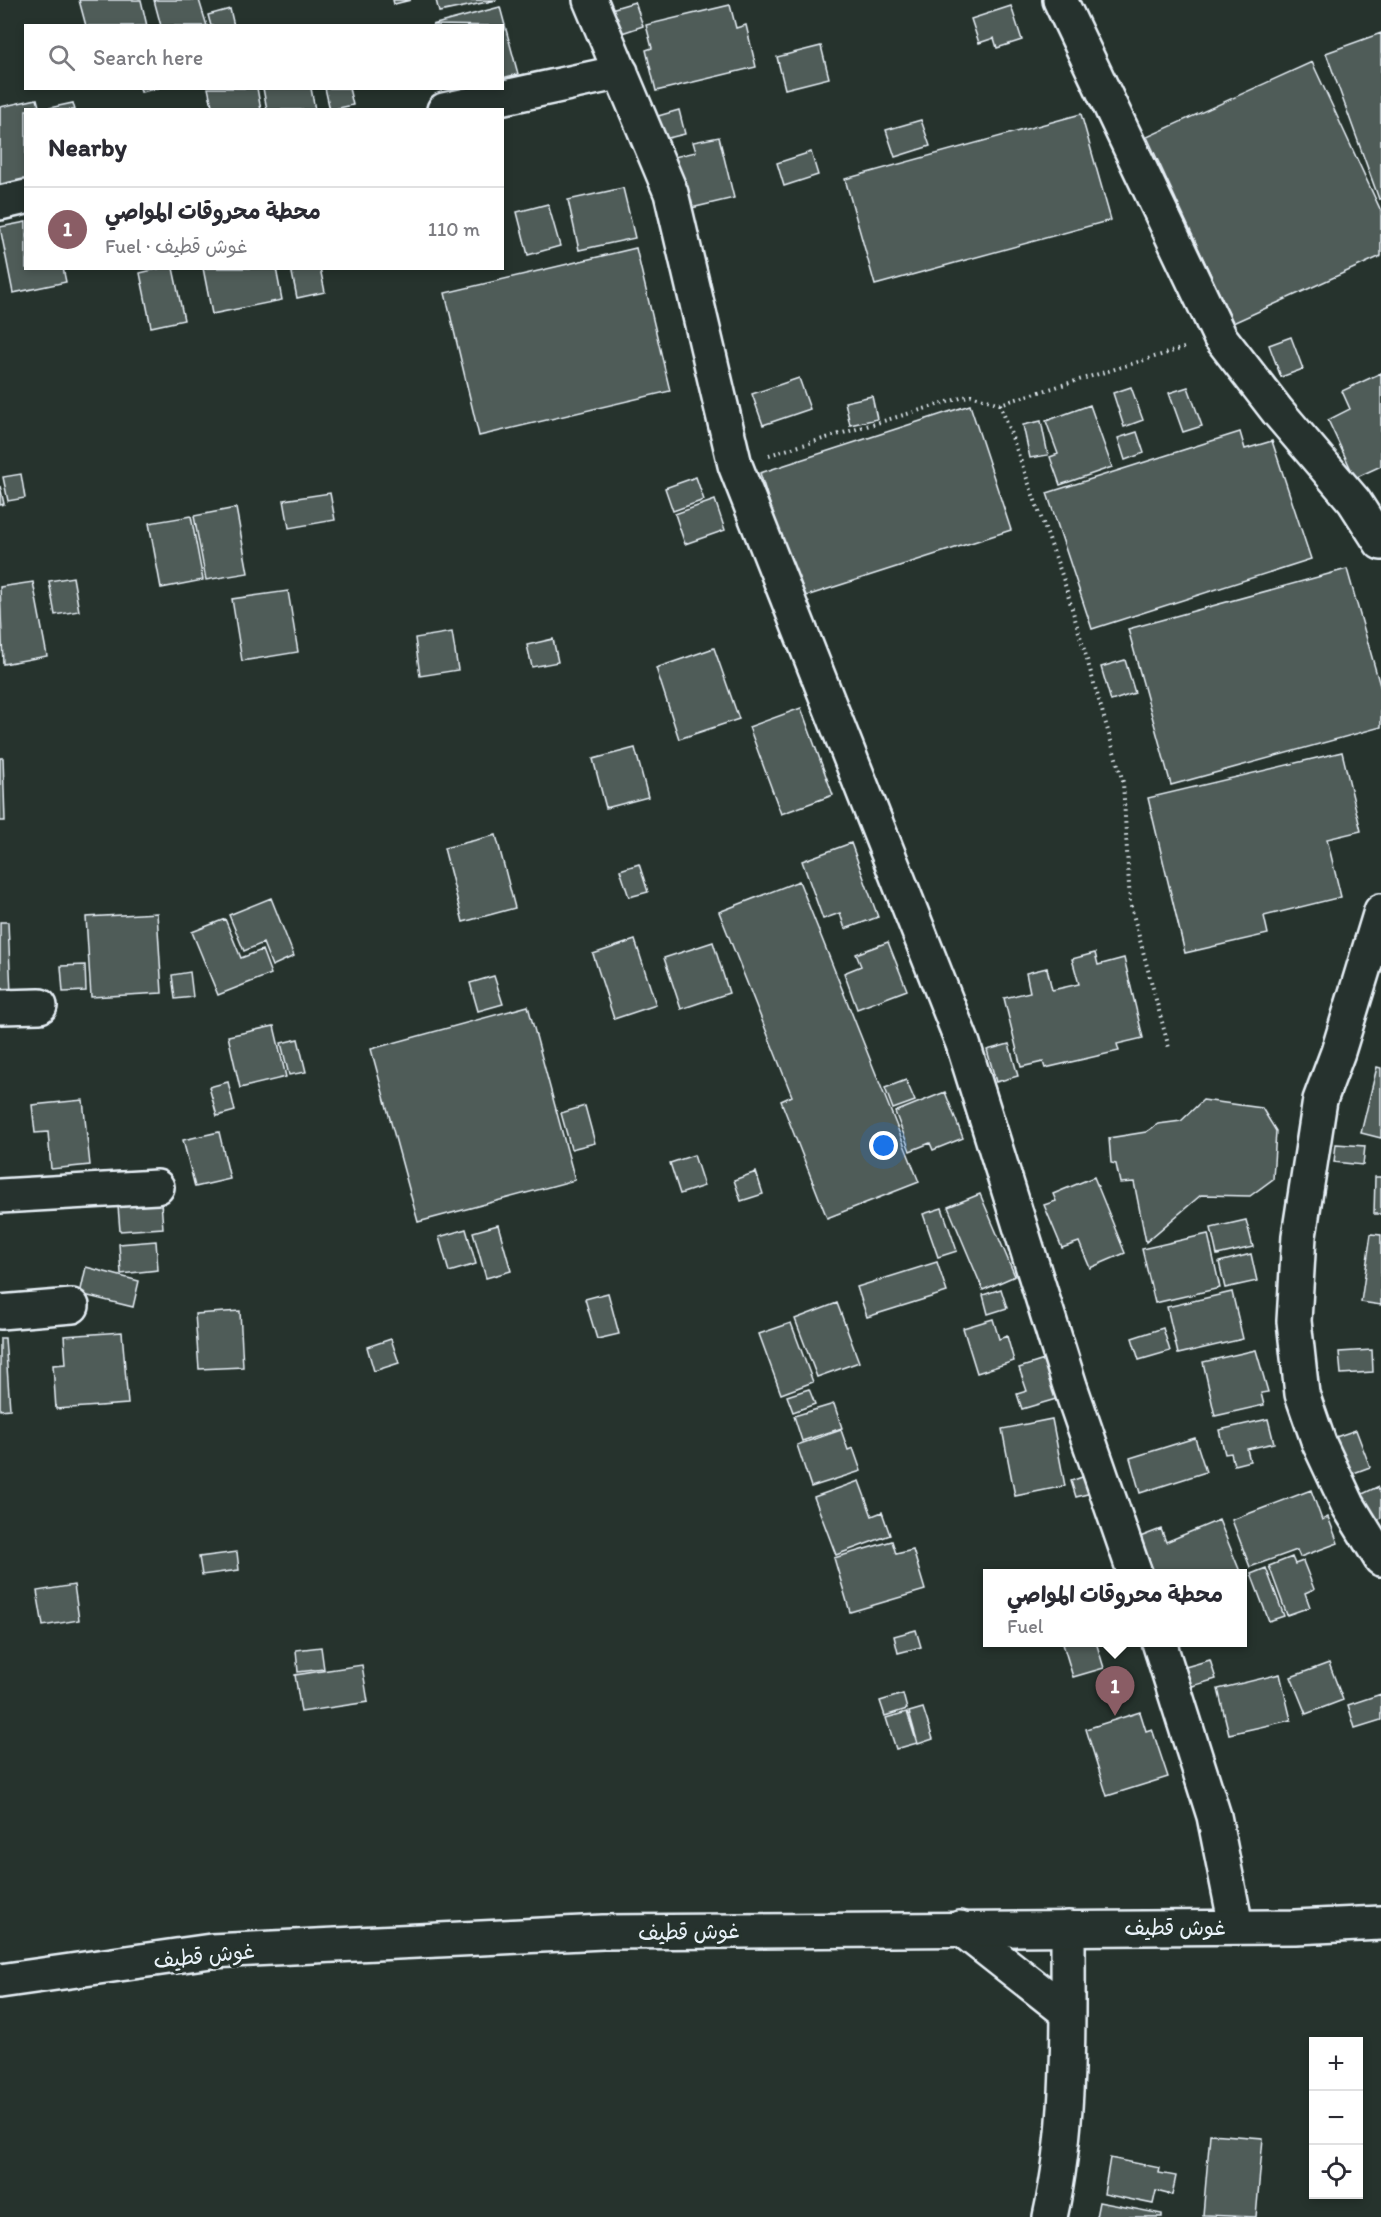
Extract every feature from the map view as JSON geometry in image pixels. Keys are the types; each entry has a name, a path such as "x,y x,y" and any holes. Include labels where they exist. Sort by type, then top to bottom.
{"street":[{"path":"590,0 671,193 735,465 963,1044 1070,1386 1133,1569"},
{"path":"1060,0 1220,337 1376,521"},
{"path":"453,108 621,72"},
{"path":"0,203 24,197"},
{"path":"1381,911 1338,1052 1320,1100 1299,1236 1294,1321 1302,1394 1318,1443 1348,1505 1381,1559"},
{"path":"0,1007 40,1006"},
{"path":"0,1196 157,1187"},
{"path":"0,1312 72,1306"},
{"path":"1161,1647 1214,1816 1236,1926"},
{"name":"غوش قطيف","path":"0,1981 211,1951 603,1932 1381,1923"},
{"path":"960,1928 1068,2013"},
{"path":"1050,2217 1060,2156 1068,2013 1068,1928"}],"path":[{"path":"735,465 972,395 1000,404 1220,337"},
{"path":"1000,404 1063,578 1123,782 1130,903 1169,1048"}],"building":[{"path":"79,0 141,0 147,24 85,24"},
{"path":"154,0 199,0 206,24 160,24"},
{"path":"393,0 411,0 394,4"},
{"path":"436,0 497,0 439,12"},
{"path":"635,2 643,26 619,34 611,9"},
{"path":"730,5 736,28 746,25 756,67 656,91 646,50 652,48 646,25"},
{"path":"1011,6 1022,40 997,48 994,38 979,43 971,19"},
{"path":"500,7 518,74 504,78 504,24 436,24"},
{"path":"230,9 234,24 210,24 208,15"},
{"path":"1381,33 1381,199 1379,199 1326,53"},
{"path":"821,46 829,78 785,89 777,57"},
{"path":"1312,62 1381,211 1381,256 1233,323 1147,137"},
{"path":"208,90 257,90 261,108 213,108"},
{"path":"263,90 311,90 315,108 267,108"},
{"path":"325,90 349,90 353,105 330,108"},
{"path":"37,99 39,108 24,108 24,184 0,189 0,107"},
{"path":"73,103 74,108 49,108"},
{"path":"679,110 685,134 664,139 658,116"},
{"path":"1081,114 1111,220 875,285 845,179"},
{"path":"921,120 930,146 895,157 886,130"},
{"path":"719,137 734,198 687,209 674,157 696,152 693,142"},
{"path":"811,152 818,175 784,186 777,163"},
{"path":"623,188 635,238 579,250 568,200"},
{"path":"548,204 560,246 528,255 517,212"},
{"path":"24,222 24,270 63,270 66,282 13,293 0,227"},
{"path":"636,248 670,391 479,436 445,293"},
{"path":"153,270 173,270 184,320 151,327 140,273"},
{"path":"203,270 276,270 282,300 212,314"},
{"path":"291,270 320,270 325,292 297,298"},
{"path":"1291,337 1303,369 1281,377 1269,345"},
{"path":"1381,373 1381,466 1355,478 1328,420 1350,409 1342,391"},
{"path":"799,378 810,409 763,425 752,394"},
{"path":"1131,387 1143,420 1124,427 1113,393"},
{"path":"1188,387 1202,426 1183,432 1169,393"},
{"path":"872,396 877,419 850,425 845,402"},
{"path":"970,405 1011,530 800,598 760,473"},
{"path":"1090,405 1112,467 1060,485 1050,457 1058,454 1046,421"},
{"path":"1041,421 1048,455 1030,458 1023,425"},
{"path":"1137,432 1144,453 1125,460 1118,438"},
{"path":"1240,432 1245,449 1272,441 1311,559 1092,629 1047,493"},
{"path":"21,474 25,498 8,501 3,477"},
{"path":"696,477 704,500 673,511 665,488"},
{"path":"0,486 4,504 0,505"},
{"path":"330,493 335,520 289,528 284,500"},
{"path":"715,500 725,530 685,544 675,514"},
{"path":"236,508 248,573 206,580 194,516"},
{"path":"191,516 203,580 161,588 149,523"},
{"path":"1347,569 1381,689 1381,727 1171,785 1128,629"},
{"path":"73,577 79,611 55,615 49,581"},
{"path":"33,582 47,656 3,664 0,587"},
{"path":"288,591 298,652 242,661 232,599"},
{"path":"452,632 458,670 420,676 415,638"},
{"path":"553,639 558,662 532,667 527,645"},
{"path":"714,648 739,719 679,739 656,668"},
{"path":"1125,660 1135,693 1111,701 1101,667"},
{"path":"801,708 833,795 781,814 749,727"},
{"path":"635,748 648,797 606,808 593,759"},
{"path":"1342,752 1361,831 1327,839 1341,897 1264,916 1268,934 1185,953 1148,798"},
{"path":"0,758 3,758 5,821 0,821"},
{"path":"496,835 515,908 463,922 444,848"},
{"path":"851,843 878,917 845,929 840,913 823,919 802,861"},
{"path":"639,864 648,892 629,897 620,870"},
{"path":"799,881 919,1182 827,1218 781,1101 792,1096 719,912"},
{"path":"271,898 294,956 272,966 263,943 244,951 229,915"},
{"path":"157,913 162,993 91,997 86,917"},
{"path":"225,919 241,958 262,950 271,974 218,995 192,932"},
{"path":"0,922 8,922 11,994 0,995"},
{"path":"635,940 656,1005 614,1019 593,954"},
{"path":"713,942 729,993 681,1009 664,958"},
{"path":"888,942 907,990 857,1009 844,973 861,966 856,954"},
{"path":"1095,953 1098,965 1124,958 1143,1038 1117,1044 1119,1051 1045,1068 1043,1062 1021,1067 1004,998 1030,992 1026,973 1047,968 1052,990 1079,984 1072,959"},
{"path":"85,965 86,991 63,992 61,966"},
{"path":"190,972 193,997 175,999 172,975"},
{"path":"494,976 503,1004 478,1011 470,983"},
{"path":"528,1006 575,1180 418,1222 371,1049"},
{"path":"274,1026 286,1077 240,1088 228,1036"},
{"path":"298,1039 306,1072 289,1075 281,1043"},
{"path":"1009,1044 1018,1076 996,1082 987,1050"},
{"path":"1377,1067 1381,1068 1381,1138 1361,1133"},
{"path":"906,1080 915,1101 893,1109 885,1088"},
{"path":"228,1082 235,1111 217,1116 209,1087"},
{"path":"945,1092 963,1138 933,1150 930,1143 910,1151 895,1112"},
{"path":"83,1100 90,1165 51,1169 48,1132 35,1133 32,1105"},
{"path":"1203,1100 1262,1108 1276,1131 1273,1179 1250,1196 1201,1195 1146,1242 1134,1182 1120,1183 1116,1164 1111,1163 1109,1138 1146,1132 1158,1124 1181,1121"},
{"path":"585,1106 595,1143 571,1149 561,1113"},
{"path":"219,1132 230,1179 195,1187 183,1140"},
{"path":"1336,1144 1365,1146 1363,1165 1334,1162"},
{"path":"694,1155 704,1186 680,1194 670,1163"},
{"path":"756,1172 763,1194 741,1201 734,1180"},
{"path":"1094,1177 1125,1253 1090,1268 1079,1242 1062,1248 1044,1205 1056,1201 1053,1194"},
{"path":"1375,1177 1381,1177 1381,1214 1374,1214"},
{"path":"980,1194 1015,1276 983,1290 948,1207"},
{"path":"161,1202 163,1228 120,1231 118,1206"},
{"path":"942,1208 957,1251 938,1257 923,1214"},
{"path":"1246,1220 1253,1247 1217,1255 1211,1228"},
{"path":"498,1225 511,1271 486,1278 473,1232"},
{"path":"466,1229 476,1264 449,1272 439,1237"},
{"path":"1208,1234 1220,1288 1155,1303 1142,1249"},
{"path":"1371,1234 1381,1235 1381,1305 1361,1302"},
{"path":"156,1241 158,1270 121,1274 119,1244"},
{"path":"1251,1254 1257,1281 1225,1288 1219,1262"},
{"path":"937,1262 947,1292 867,1317 857,1287"},
{"path":"86,1267 139,1281 133,1307 80,1294"},
{"path":"1001,1289 1007,1308 988,1314 983,1295"},
{"path":"1232,1292 1243,1339 1178,1354 1167,1307"},
{"path":"608,1293 619,1334 597,1339 585,1299"},
{"path":"837,1303 859,1362 817,1377 795,1319"},
{"path":"240,1311 243,1367 199,1369 195,1314"},
{"path":"993,1319 999,1339 1007,1336 1014,1361 977,1373 963,1328"},
{"path":"791,1323 813,1382 781,1394 759,1334"},
{"path":"1163,1328 1170,1351 1139,1360 1132,1338"},
{"path":"122,1332 128,1404 56,1409 53,1365 66,1364 64,1336"},
{"path":"0,1338 5,1338 10,1409 0,1410"},
{"path":"391,1339 399,1363 374,1371 367,1347"},
{"path":"1256,1350 1268,1392 1261,1393 1264,1405 1215,1416 1203,1362"},
{"path":"1372,1350 1373,1372 1341,1374 1339,1352"},
{"path":"1044,1360 1056,1399 1022,1409 1017,1394 1027,1391 1019,1368"},
{"path":"809,1389 815,1404 793,1412 787,1396"},
{"path":"834,1404 842,1428 802,1441 794,1416"},
{"path":"1052,1419 1065,1486 1015,1496 1002,1429"},
{"path":"1268,1419 1274,1443 1247,1449 1250,1461 1234,1465 1231,1453 1225,1454 1219,1430"},
{"path":"841,1430 848,1450 853,1448 861,1471 811,1487 797,1445"},
{"path":"1356,1430 1370,1467 1343,1477 1330,1439"},
{"path":"1195,1438 1206,1472 1140,1493 1130,1458"},
{"path":"1085,1476 1091,1493 1076,1497 1071,1481"},
{"path":"859,1481 872,1516 882,1512 890,1535 836,1555 814,1497"},
{"path":"1377,1487 1381,1494 1381,1518 1368,1525 1354,1498"},
{"path":"1311,1490 1322,1520 1328,1517 1338,1543 1300,1557 1297,1550 1250,1567 1232,1520"},
{"path":"1219,1520 1239,1569 1153,1569 1140,1537 1161,1529 1166,1542"},
{"path":"892,1541 896,1554 913,1550 925,1590 850,1612 834,1558"},
{"path":"237,1552 239,1570 202,1575 199,1557"},
{"path":"1292,1557 1295,1564 1303,1561 1314,1589 1305,1593 1310,1607 1287,1615 1269,1566"},
{"path":"1266,1568 1284,1616 1269,1621 1251,1574"},
{"path":"74,1585 79,1620 43,1626 37,1591"},
{"path":"916,1630 921,1647 898,1653 894,1636"},
{"path":"321,1647 324,1669 298,1672 296,1650"},
{"path":"1064,1647 1098,1647 1104,1668 1073,1677"},
{"path":"1210,1660 1216,1679 1189,1687 1182,1668"},
{"path":"1329,1663 1343,1700 1306,1714 1291,1677"},
{"path":"362,1665 368,1702 301,1712 295,1675"},
{"path":"1280,1674 1291,1720 1229,1734 1218,1689"},
{"path":"903,1694 907,1709 885,1716 880,1701"},
{"path":"1381,1694 1381,1720 1355,1728 1348,1705"},
{"path":"923,1708 933,1739 918,1744 909,1712"},
{"path":"907,1712 917,1743 896,1749 886,1718"},
{"path":"1140,1712 1146,1731 1152,1729 1168,1777 1107,1796 1086,1729"},
{"path":"1210,2134 1263,2138 1256,2217 1203,2215"},
{"path":"1110,2158 1160,2168 1159,2173 1176,2176 1172,2195 1156,2191 1153,2204 1104,2194"},
{"path":"1099,2202 1162,2214 1162,2217 1096,2217"}],"place":[{"name":"محطة محروقات المواصي","path":"1115,1716"}]}
